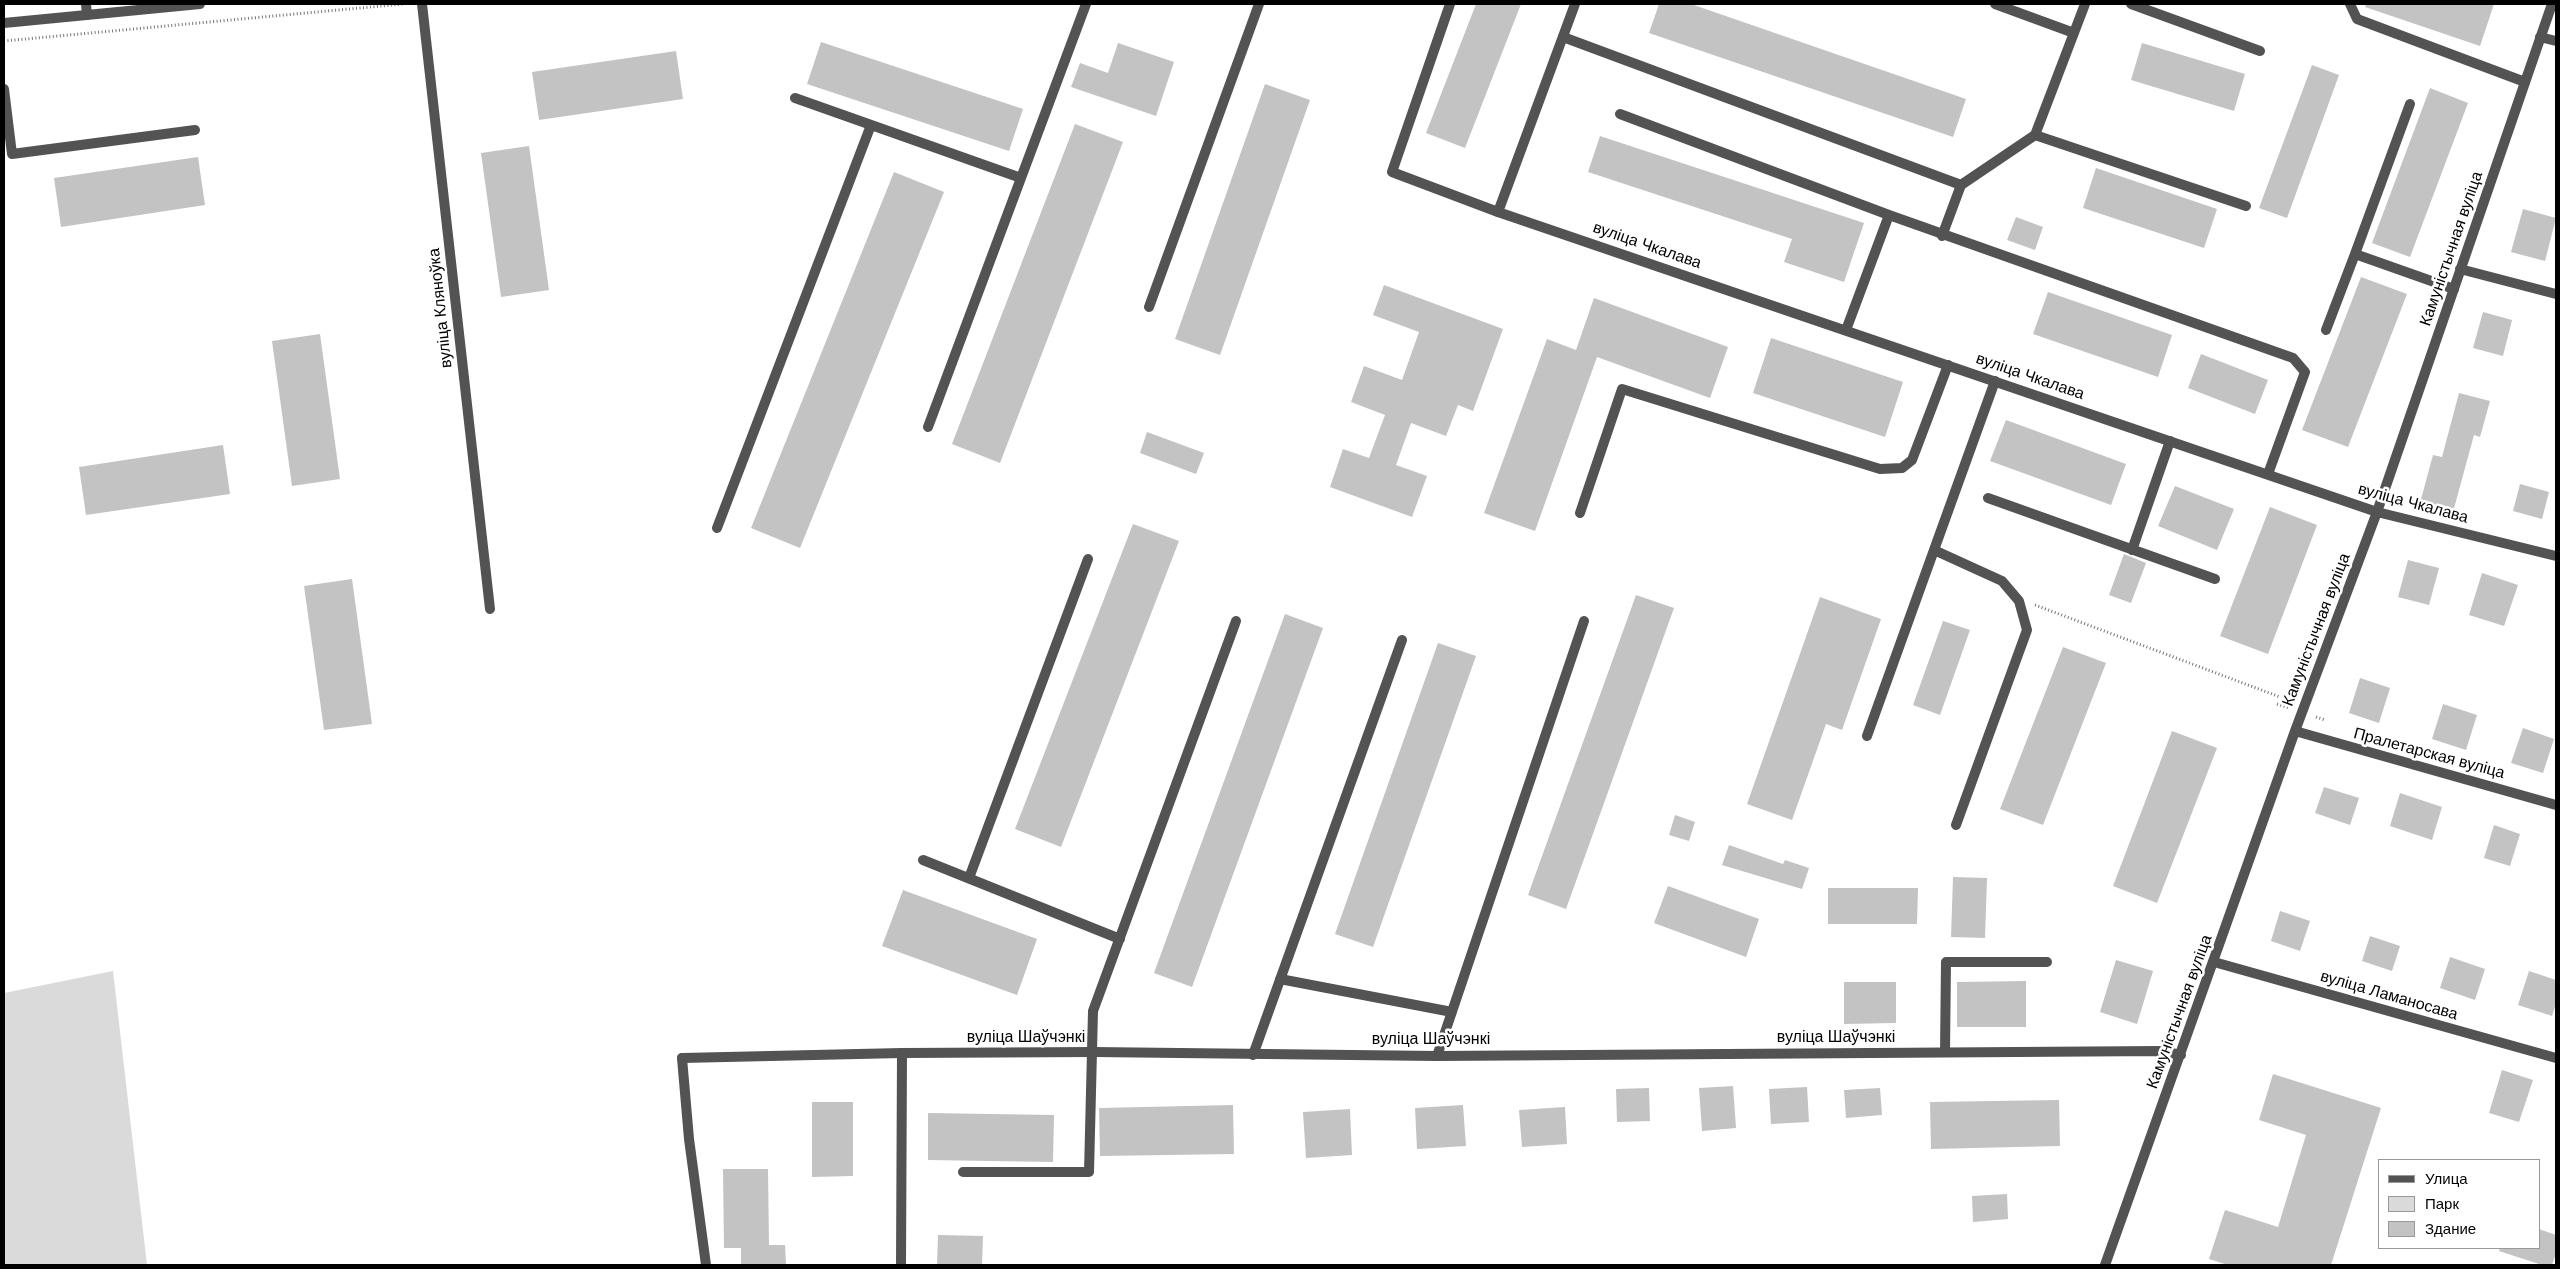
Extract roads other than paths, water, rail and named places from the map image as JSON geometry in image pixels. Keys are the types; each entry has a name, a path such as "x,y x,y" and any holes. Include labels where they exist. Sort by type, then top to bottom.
{"street":[{"path":"86,4 87,15"},
{"path":"4,24 154,6 200,4"},
{"name":"вуліца Кляноўка","path":"422,4 490,609"},
{"path":"928,427 1086,4"},
{"path":"1150,307 1259,4"},
{"name":"вуліца Чкалава","path":"1450,4 1392,172 1498,212 2377,512 2556,556"},
{"path":"1498,212 1575,4"},
{"path":"1995,4 2074,33"},
{"path":"1942,236 1961,185 2035,135 2085,4"},
{"path":"2130,4 2260,51"},
{"path":"2350,4 2358,19 2525,82"},
{"name":"Камуністычная вуліца","path":"2105,1265 2295,730 2377,512 2552,4"},
{"path":"1563,37 1961,185"},
{"path":"2540,38 2556,41"},
{"path":"4,89 8,154 195,130"},
{"path":"795,98 1021,178"},
{"path":"2326,330 2410,104"},
{"path":"1620,114 1942,236 2293,358 2305,372 2268,474"},
{"path":"718,528 871,125"},
{"path":"2035,135 2246,206"},
{"path":"1846,330 1889,216"},
{"path":"2355,254 2454,289"},
{"path":"2460,270 2556,294"},
{"path":"1580,513 1622,388 1880,469 1902,468 1912,460 1948,365"},
{"path":"1867,736 1995,381"},
{"path":"2132,550 2170,441"},
{"path":"1988,498 2215,580"},
{"path":"1934,550 2002,581 2018,601 2027,630 1956,825"},
{"path":"969,878 1088,559"},
{"path":"963,1172 1089,1172 1094,1052 1093,1011 1236,621"},
{"path":"1437,1056 1584,621"},
{"path":"1253,1055 1402,640"},
{"name":"Пралетарская вуліца","path":"2295,730 2556,804"},
{"path":"923,860 1120,939"},
{"path":"1945,1052 1946,962 2047,962"},
{"name":"вуліца Ламаносава","path":"2214,962 2556,1058"},
{"path":"1280,979 1452,1012"},
{"name":"вуліца Шаўчэнкі","path":"706,1265 688,1139 682,1058 902,1053 1094,1052 1437,1056 2161,1051 2181,1055"},
{"path":"901,1265 902,1053"}]}
